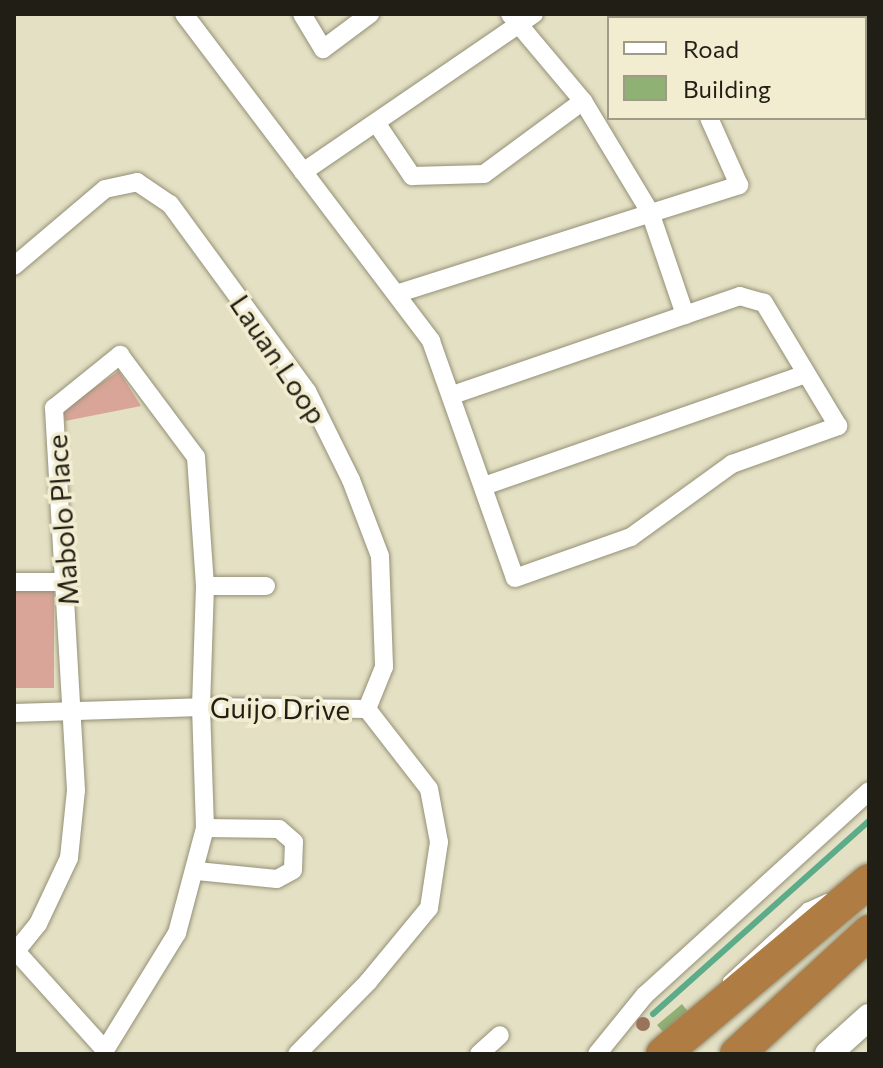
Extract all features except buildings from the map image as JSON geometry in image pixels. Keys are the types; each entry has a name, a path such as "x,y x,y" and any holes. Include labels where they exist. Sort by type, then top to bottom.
{"highway":[{"path":"663,1054 869,880"},
{"path":"737,1054 869,932"},
{"path":"813,986 869,948"}],"main road":[{"path":"828,1054 869,1017"}],"street":[{"path":"184,14 399,293 431,341 453,395 515,578 631,537 732,464 838,426 764,303 754,297 740,296 453,395"},
{"path":"302,14 323,49 370,14"},
{"path":"303,172 377,124 514,20 534,14"},
{"path":"514,20 583,101 650,212 685,315"},
{"path":"377,124 412,176 484,174 583,101"},
{"path":"399,293 739,185 710,120"},
{"name":"Lauan Loop","path":"14,266 105,189 137,182 170,204 307,391 351,480 380,556 384,667 367,709"},
{"name":"Mabolo Place","path":"120,355 196,457 205,586 201,707 205,828 197,871 177,933 105,1050 16,951 38,924 69,858 76,790 67,582 54,408 120,355"},
{"path":"484,486 805,374"},
{"path":"14,582 67,582"},
{"path":"205,586 266,586"},
{"name":"Guijo Drive","path":"14,713 201,707 367,709 429,789 439,842 429,908 368,982 304,1052"},
{"path":"597,1054 645,995 869,791"},
{"path":"197,871 277,879 293,870 294,842 279,829 205,828"},
{"path":"479,1054 500,1035"}],"lane":[{"path":"654,1054 806,907 869,880"}],"shaded area":[{"path":"119,371 141,406 65,421 63,409"},
{"path":"54,585 54,688 14,688 14,587"}],"waterway":[{"path":"653,1014 869,821"}]}
